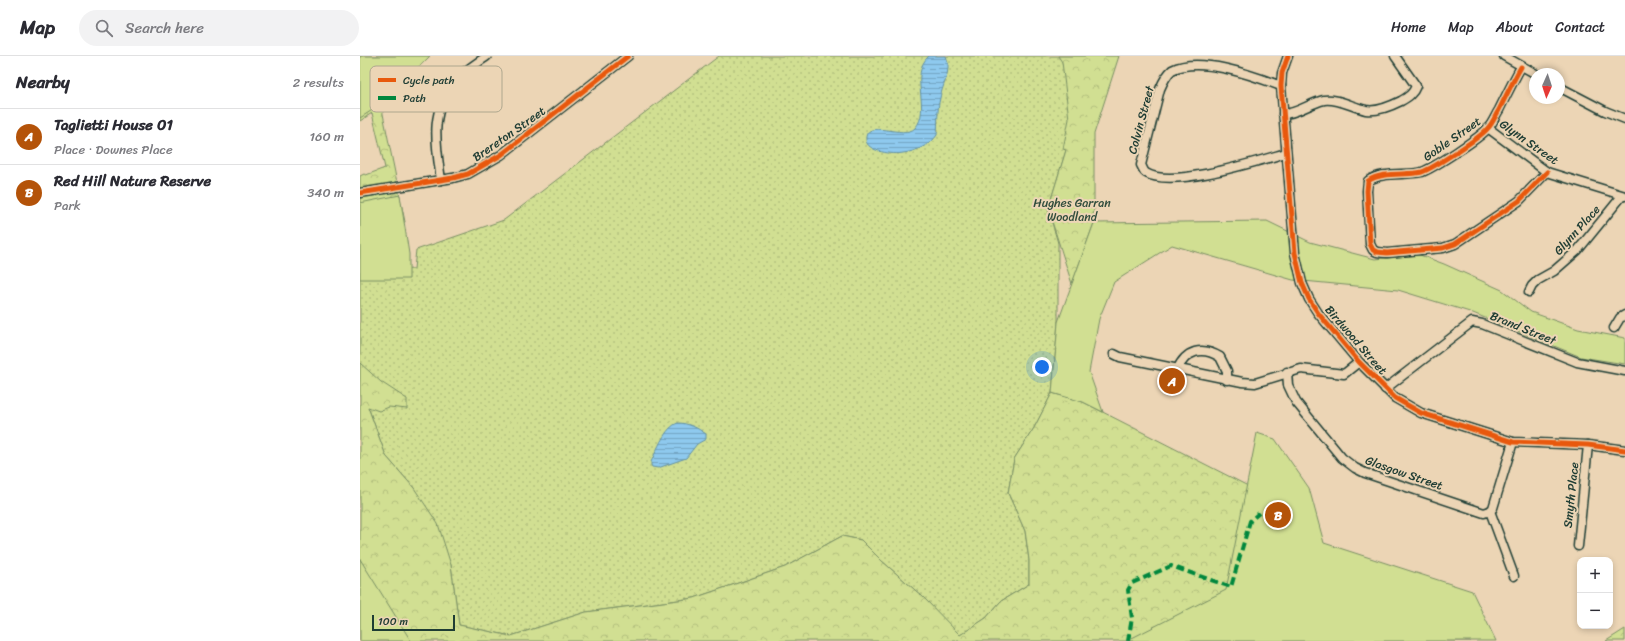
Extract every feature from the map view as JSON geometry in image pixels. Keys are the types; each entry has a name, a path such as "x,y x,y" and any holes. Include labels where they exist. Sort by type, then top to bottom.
{"street":[{"path":"474,66 487,56"},
{"name":"Brereton Street","path":"360,193 441,180 468,174 501,155 628,56"},
{"name":"Birdwood Street","path":"1288,56 1282,73 1281,86 1295,253 1302,283 1309,299 1318,313 1359,362 1395,398 1421,413 1513,442 1588,445 1625,450"},
{"path":"1283,114 1288,114 1325,100 1336,100 1367,110 1377,110 1397,103 1413,93 1416,86 1395,56"},
{"path":"1504,56 1529,70"},
{"name":"Colvin Street","path":"1281,86 1218,63 1192,61 1181,65 1172,71 1165,79 1160,89 1141,165 1144,172 1151,176 1191,176 1233,168 1286,153"},
{"name":"Goble Street","path":"1522,67 1488,128 1437,165 1424,171 1414,174 1381,176 1368,181 1366,191 1370,244 1373,250 1379,253 1443,248 1455,244 1519,201 1547,172"},
{"path":"1565,90 1605,111 1625,119"},
{"path":"438,112 435,123 436,145 441,180"},
{"name":"Glynn Street","path":"1488,128 1547,172 1624,196"},
{"name":"Glynn Place","path":"1529,292 1538,280 1554,271 1578,250 1624,196"},
{"path":"1614,328 1620,318 1625,315"},
{"name":"Brand Street","path":"1385,389 1468,324 1476,322 1577,362 1625,371"},
{"path":"1177,370 1180,362 1195,352 1204,350 1220,357 1227,371 1227,380"},
{"path":"1114,354 1120,357 1227,380 1255,382 1301,369 1344,374 1359,362"},
{"name":"Glasgow Street","path":"1287,372 1288,385 1296,402 1342,458 1355,468 1365,473 1484,513 1490,511"},
{"path":"1513,442 1493,508 1490,511 1514,576"},
{"name":"Smyth Place","path":"1578,546 1588,445"}],"green space":[{"path":"360,56 429,56 419,66 370,66 370,112 383,112 405,222 360,259 360,176 385,168 372,113 360,121"},
{"path":"360,56 430,56 420,66 370,66 370,112 360,118"},
{"path":"719,56 1086,56 1086,85 1048,209 1058,243 1058,322 1052,393 1034,428 1014,459 1008,493 1025,531 1029,560 1029,584 1001,601 986,618 959,636 923,597 882,561 861,540 842,536 785,567 694,598 586,612 511,636 459,625 451,565 414,488 386,456 363,393 360,380 360,272 414,269 416,250 504,220"},
{"name":"Hughes Garran Woodland","path":"1058,56 1119,56 1094,134 1094,223 1072,284 1048,209 1066,150 1063,149 1069,119 1062,62"},
{"path":"400,195 409,254 409,279 360,279 360,203"},
{"path":"1267,221 1310,242 1375,259 1420,255 1444,264 1502,290 1531,312 1578,329 1625,338 1625,364 1581,357 1473,313 1398,290 1293,280 1172,245 1114,282 1099,319 1089,372 1103,412 1083,402 1052,393 1058,322 1094,223"},
{"path":"360,363 381,382 407,399 407,409 389,407 379,411 368,407 386,456 414,488 438,524 451,565 459,625 511,636 586,612 694,598 785,567 842,536 861,540 882,561 923,597 960,635 986,618 1001,601 1029,584 1029,560 1025,531 1008,493 1014,459 1034,428 1052,393 1083,402 1248,486 1319,576 1471,641 360,641"},
{"path":"1257,433 1275,439 1309,488 1324,543 1472,591 1496,641 1126,641 1226,590"},
{"path":"360,559 411,641 360,641"},
{"path":"1625,629 1625,641 1606,641"}],"water":[{"path":"929,56 946,56 948,61 948,72 939,103 937,135 927,145 917,150 899,154 882,152 871,147 866,140 867,133 871,130 878,129 902,132 910,131 915,128 920,120 921,112 920,72 923,64"},
{"path":"678,423 689,425 700,430 706,434 706,439 697,444 686,458 658,468 652,467 651,462 665,434 673,425"}],"marked path":[{"path":"1128,641 1132,618 1128,590 1132,583 1171,566 1231,587 1250,521 1259,513"}],"cycle path":[{"path":"360,193 453,178 468,174 501,155 628,56"},
{"path":"1288,56 1282,73 1281,86 1295,253 1302,283 1309,299 1318,313 1359,362 1395,398 1421,413 1513,442 1588,445 1625,450"},
{"path":"1521,67 1491,124 1476,139 1446,159 1422,172 1380,176 1368,181 1367,191 1370,244 1373,250 1387,253 1443,248 1455,244 1519,201 1547,172"}],"place":[{"name":"Taglietti House 01","path":"1172,381"},
{"name":"Red Hill Nature Reserve","path":"1278,515"}]}
